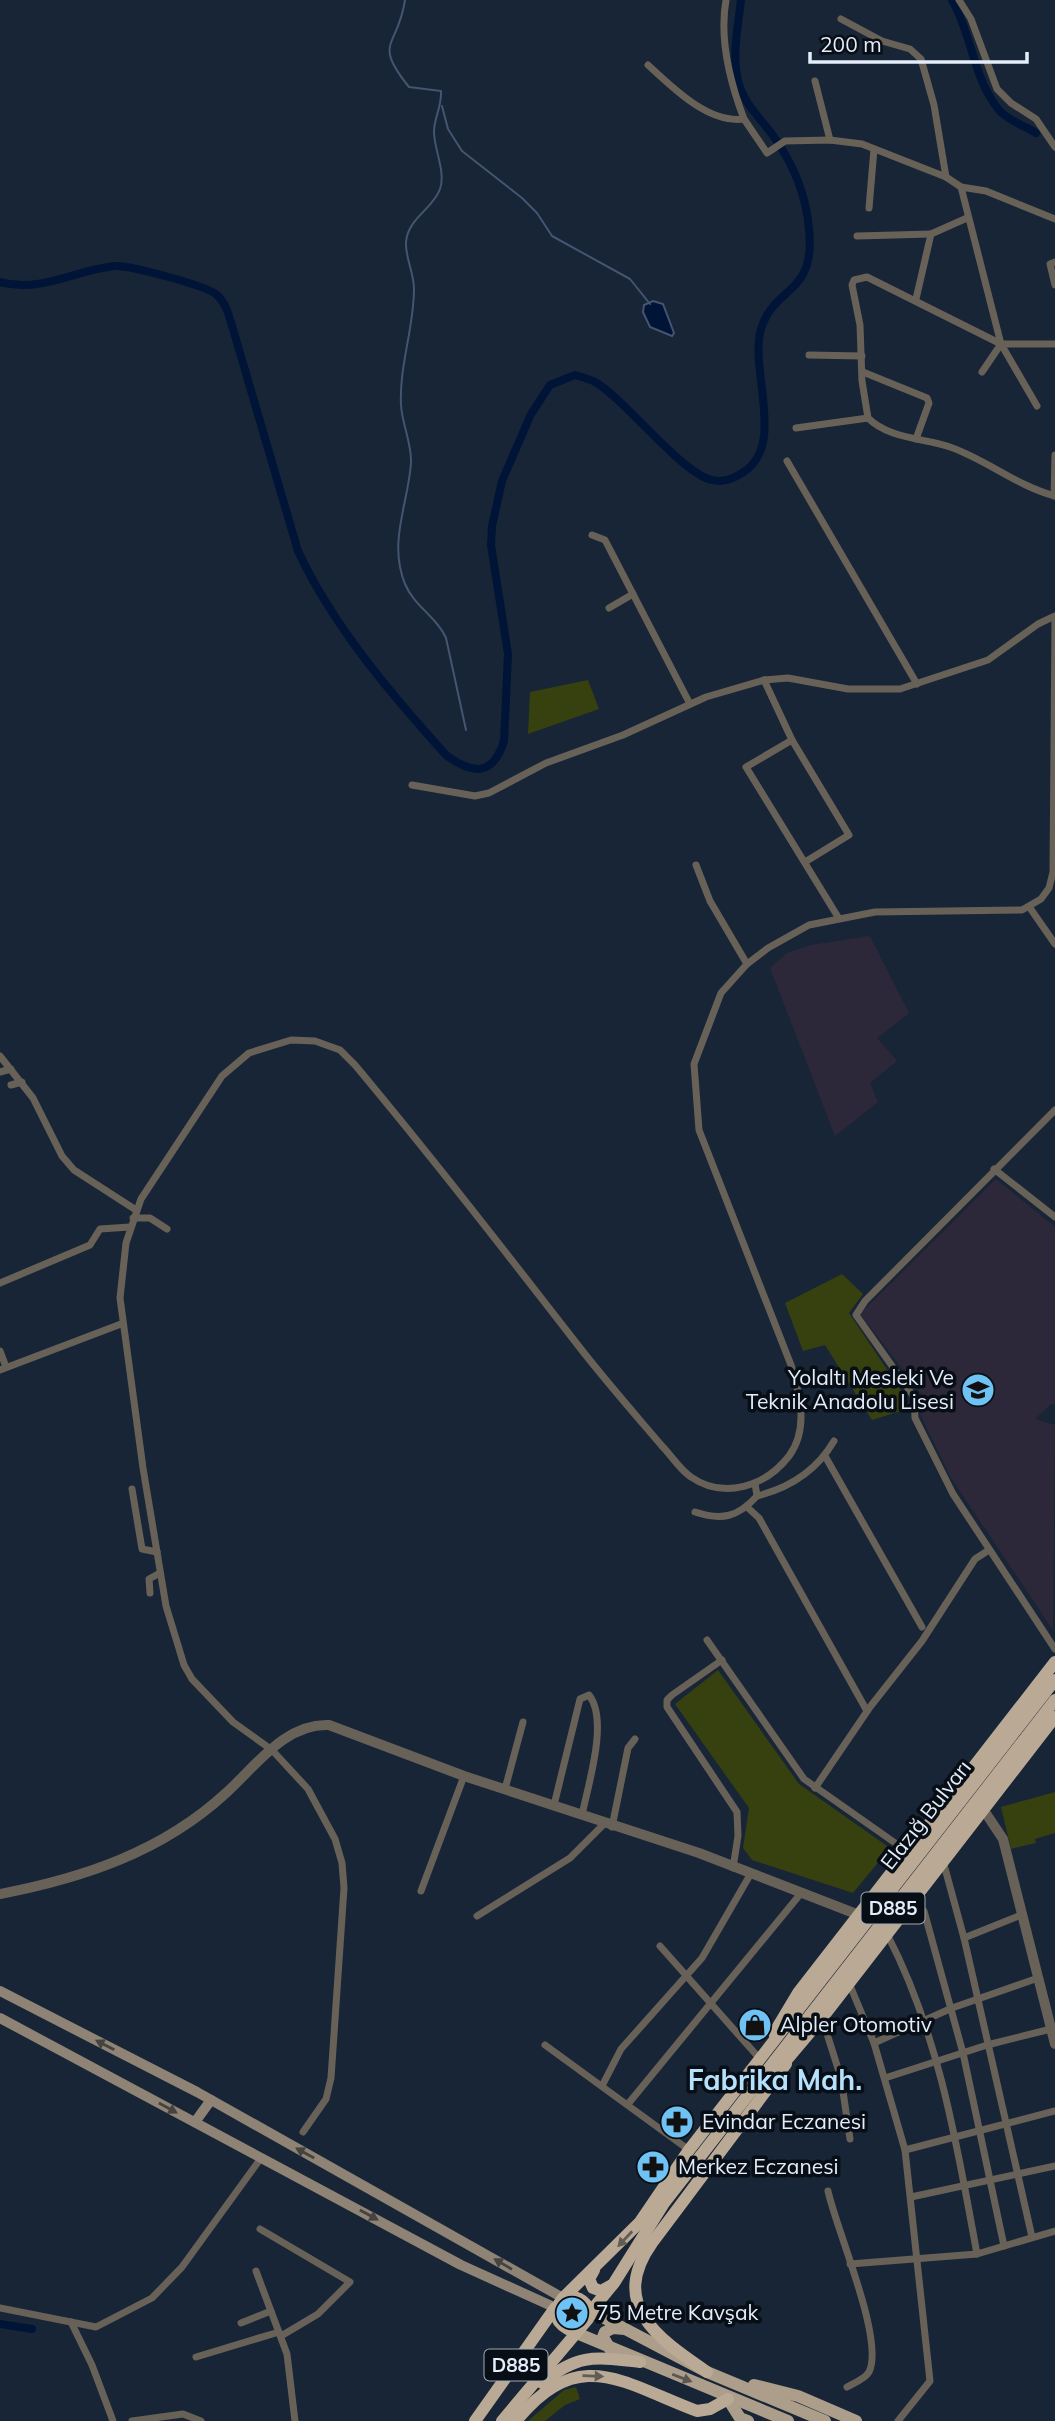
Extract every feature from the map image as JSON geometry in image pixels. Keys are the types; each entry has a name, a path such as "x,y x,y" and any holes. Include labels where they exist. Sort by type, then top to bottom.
{"highway":[{"path":"761,2060 798,1993 1055,1662"},
{"name":"Elazığ Bulvarı","path":"475,2421 559,2303 640,2222 689,2150 1055,1680"},
{"name":"Elazığ Bulvarı","path":"591,2311 614,2283 664,2203 1055,1700"},
{"path":"707,2372 656,2335 641,2310 635,2273 652,2243 791,2056 1055,1717"},
{"path":"733,2117 791,2056"},
{"path":"597,2267 589,2279 591,2286 601,2291 614,2283"},
{"path":"580,2298 591,2311 586,2323 574,2332 559,2324 559,2303 580,2298"},
{"name":"D885","path":"502,2421 574,2332"},
{"path":"517,2403 574,2361 594,2356 640,2362"},
{"path":"516,2421 554,2386 593,2374 697,2411 710,2409 728,2399"}],"main road":[{"path":"0,1991 211,2100 436,2223 559,2303"},
{"path":"0,2018 461,2265 559,2303"},
{"path":"195,2122 211,2100"},
{"path":"591,2311 707,2372 825,2421"},
{"path":"610,2349 605,2342 604,2332 612,2328 625,2329"},
{"path":"574,2332 728,2399 788,2421"},
{"path":"707,2372 798,2396 856,2421"},
{"path":"728,2399 740,2417 748,2421"}],"street":[{"path":"726,0 724,29 728,69 744,119 767,153 785,141 830,140 874,149 946,177 961,187 986,191 1055,219"},
{"path":"960,0 971,19 997,89 1011,103 1037,119 1055,147"},
{"path":"841,19 882,41 910,49 921,59 934,105 946,177"},
{"path":"648,65 694,103 734,120 744,119"},
{"path":"815,81 830,140"},
{"path":"869,208 874,149"},
{"path":"961,187 1001,344 1037,406"},
{"path":"857,236 931,234 967,218"},
{"path":"916,299 931,234"},
{"path":"1055,262 1050,264 1055,285"},
{"path":"868,418 860,325 852,285 854,280 867,277 916,299 1001,344 1055,344"},
{"path":"982,372 1001,344"},
{"path":"809,355 862,356"},
{"path":"863,372 927,398 929,403 916,439"},
{"path":"796,428 868,418 885,429 950,447 1028,487 1055,496 1055,455"},
{"path":"787,461 917,684"},
{"path":"592,535 605,540 690,704"},
{"path":"609,608 633,594"},
{"path":"303,2132 326,2099 331,2078 344,1888 335,1839 308,1789 272,1750 233,1722 192,1679 184,1665 166,1606 121,1324 120,1298 134,1214 201,1105 222,1076 248,1053 291,1040 315,1041 340,1050 442,1171 614,1391 690,1477 720,1489 742,1488 781,1467 796,1447 802,1425 799,1393 791,1365 699,1130 694,1064 721,993 747,964 791,932 838,917 875,912 1008,912 1030,908 1049,888 1053,872 1055,617 1038,624 988,660 917,684 876,691 788,678 764,680 690,704 623,735 546,763 489,793 475,796 412,785"},
{"path":"764,680 792,740 849,835 805,862"},
{"path":"792,740 746,767 838,917"},
{"path":"696,865 710,901 747,964"},
{"path":"1030,908 1055,944"},
{"path":"0,1056 22,1082 62,1156 74,1170 134,1214 150,1218 167,1229"},
{"path":"0,1072 11,1069"},
{"path":"11,1085 22,1082"},
{"path":"1055,1110 865,1301 856,1315 914,1397 915,1418 953,1494 1055,1649"},
{"path":"994,1169 1055,1217"},
{"path":"0,1283 79,1251 90,1245 100,1229 130,1227"},
{"path":"0,1351 3,1368 121,1324"},
{"path":"695,1512 713,1518 731,1517 747,1507 757,1496 782,1489 825,1456 834,1441"},
{"path":"825,1456 922,1627"},
{"path":"755,1483 757,1496"},
{"path":"132,1489 142,1549 157,1552"},
{"path":"747,1507 759,1518 867,1711"},
{"path":"815,1788 867,1711 922,1641 975,1559 989,1550"},
{"path":"150,1593 149,1579 160,1573"},
{"path":"707,1640 804,1779 908,1852"},
{"path":"722,1660 672,1695 667,1700 667,1707 737,1812 738,1836 733,1868"},
{"path":"554,1805 580,1699 589,1695 595,1705 597,1732 582,1815"},
{"path":"505,1789 523,1722"},
{"path":"0,1894 90,1872 149,1847 222,1796 298,1729 313,1724 329,1726 464,1776 699,1853 859,1915"},
{"path":"477,1916 570,1858 608,1825 628,1748 635,1740"},
{"path":"421,1891 464,1776"},
{"path":"983,1809 1003,1839 1055,2045"},
{"path":"943,1861 964,1938 1032,2237"},
{"path":"601,2086 621,2049 687,1976 718,1934 750,1875"},
{"path":"628,2104 802,1892"},
{"path":"913,1900 924,1910 952,2008 1004,2246"},
{"path":"964,1938 1021,1915"},
{"path":"887,1934 923,2020 937,2062 956,2137 977,2254"},
{"path":"660,1947 761,2060"},
{"path":"874,2043 977,1998 1038,1978"},
{"path":"849,1983 874,2043 885,2078 905,2150 911,2197 915,2258 930,2381 898,2421"},
{"path":"822,2018 841,2078 850,2139"},
{"path":"885,2078 987,2045 1051,2029"},
{"path":"545,2045 689,2150"},
{"path":"905,2150 1055,2111"},
{"path":"0,2308 96,2327 152,2298 197,2249 261,2158"},
{"path":"911,2197 1055,2166"},
{"path":"828,2192 866,2314 871,2360 866,2375 847,2387"},
{"path":"196,2357 280,2334 318,2314 350,2282 260,2229"},
{"path":"850,2264 977,2254 1055,2231"},
{"path":"256,2271 287,2354 295,2421"},
{"path":"241,2323 271,2311"},
{"path":"71,2322 92,2365 113,2421"},
{"path":"132,2421 183,2414 201,2421"}],"shaded area":[{"path":"870,936 909,1013 877,1038 897,1061 870,1083 878,1102 835,1136 770,968 787,953 811,945"},
{"path":"996,1179 1055,1227 1055,1405 1051,1404 1035,1419 1055,1425 1053,1630 951,1478 920,1414 921,1393 860,1314"}],"green space":[{"path":"588,680 599,709 528,734 530,692"},
{"path":"842,1274 863,1294 849,1313 905,1396 904,1410 872,1420 825,1345 803,1351 785,1303"},
{"path":"718,1670 799,1784 890,1848 853,1893 752,1860 743,1848 749,1808 675,1704"},
{"path":"1055,1792 1055,1833 1035,1839 1036,1843 1011,1849 1001,1807"},
{"path":"573,2303 580,2306 583,2313 580,2320 573,2323 566,2320 563,2313 566,2306"},
{"path":"576,2387 580,2399 565,2405 545,2421 528,2421 564,2390"}],"water":[{"path":"653,301 663,304 674,333 672,336 650,327 643,312 644,305"}],"waterway":[{"path":"405,0 390,52 392,61 409,87 441,91 434,132 442,175 437,196 411,226 406,242 414,289 402,376 401,405 411,463 400,524 398,553 400,568 409,592 446,638 466,730"},
{"path":"0,282 30,285 115,266 168,277 217,295 229,315 298,551 312,579 364,658 446,755 465,766 481,769 494,761 504,741 508,654 491,545 492,526 502,481 531,414 550,385 575,375 595,382 608,391 685,465 712,480 728,480 742,473 755,461 762,445 765,427 759,365 761,329 775,304 801,278 810,251 809,229 802,192 793,169 774,137 750,106 739,84 735,53 741,0"},
{"path":"952,0 990,98 1007,117 1036,133"},
{"path":"442,106 448,129 462,151 522,198 537,213 552,236 630,279 650,304"},
{"path":"0,2324 32,2329"}],"place":[{"name":"Yolaltı Mesleki Ve Teknik Anadolu Lisesi","path":"978,1390"},
{"name":"Alpler Otomotiv","path":"755,2025"},
{"name":"Evindar Eczanesi","path":"677,2122"},
{"name":"Merkez Eczanesi","path":"653,2167"},
{"name":"75 Metre Kavşak","path":"572,2313"}],"district":[{"name":"Fabrika Mah.","path":"775,2080"}]}
